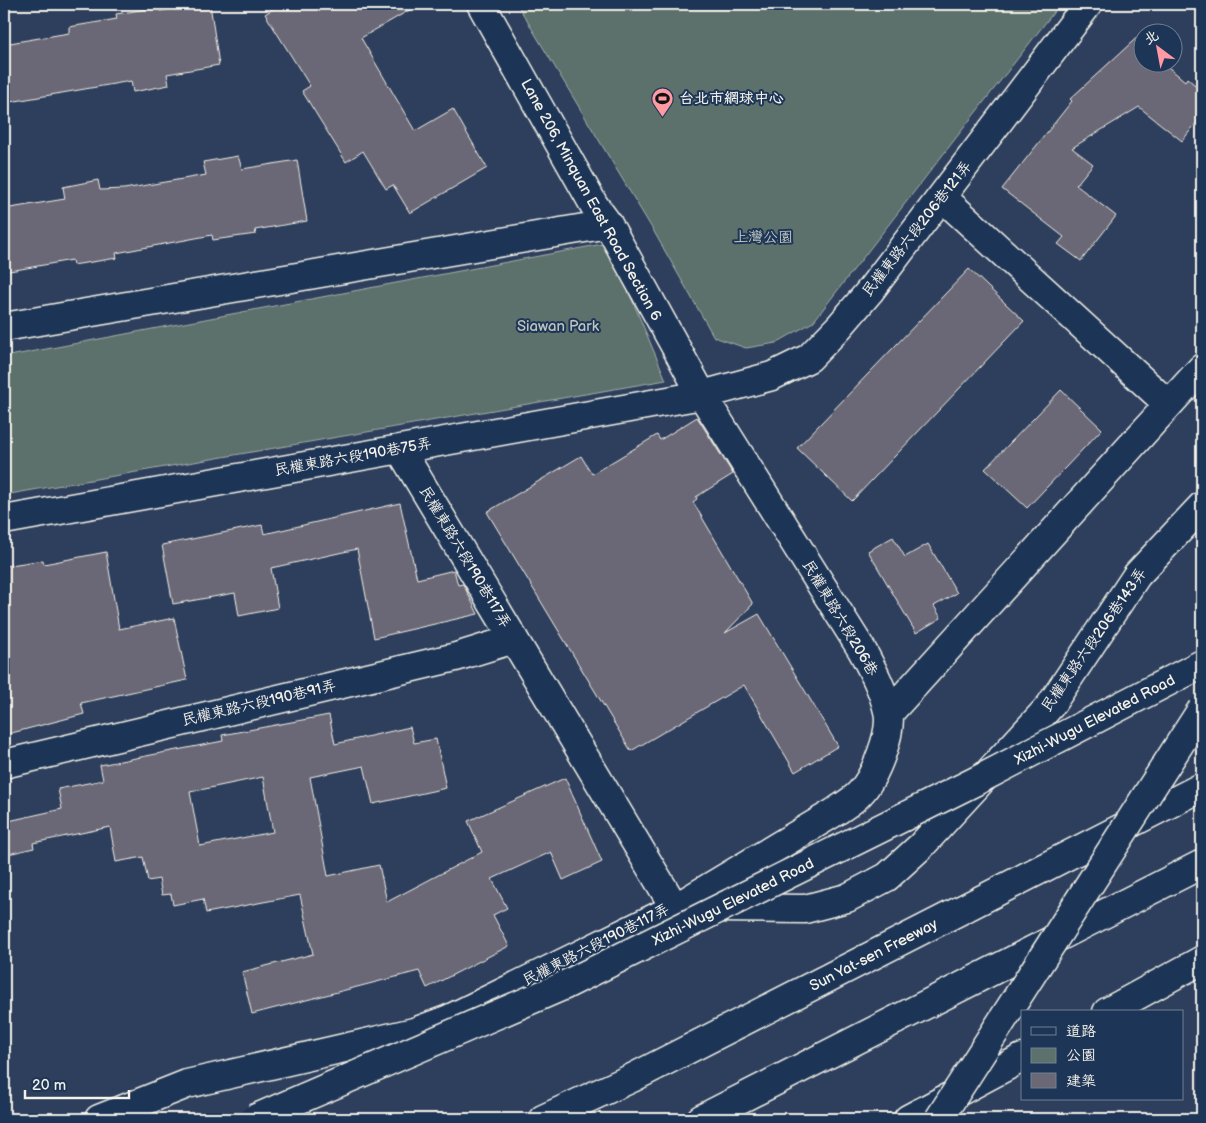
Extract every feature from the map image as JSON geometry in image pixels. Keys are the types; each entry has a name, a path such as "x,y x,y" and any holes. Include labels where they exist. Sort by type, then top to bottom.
{"main road":[{"name":"Lane 206, Minquan East Road Section 6","path":"481,4 594,205 608,224 702,395"},
{"name":"民權東路六段206巷121弄","path":"702,395 772,376 809,358 869,292 1088,4"},
{"path":"942,197 1168,404"},
{"path":"4,327 608,224"},
{"path":"888,712 1202,368"},
{"name":"民權東路六段190巷75弄","path":"4,520 702,395"},
{"name":"民權東路六段206巷","path":"675,908 835,812 860,794 877,767 886,734 888,712 878,684 862,650 702,395"},
{"name":"民權東路六段190巷117弄","path":"99,1119 188,1084 431,1027 675,908 400,449"},
{"name":"民權東路六段206巷143弄","path":"675,908 805,909 847,898 887,877 921,846 1050,706 1137,575 1202,506"},
{"name":"民權東路六段190巷91弄","path":"4,764 456,657 514,639"},
{"name":"Xizhi-Wugu Elevated Road","path":"254,1119 563,986 974,782 1202,664"},
{"path":"939,1119 1202,709"},
{"name":"Sun Yat-sen Freeway","path":"543,1119 632,1078 1202,787"},
{"path":"701,1119 1202,864"},
{"path":"1111,1010 1202,960"},
{"path":"908,1119 1021,1059"}],"green space":[{"name":"上灣公園","path":"517,4 1060,4 813,322 776,343 746,348 714,337 653,230"},
{"name":"Siawan Park","path":"608,243 666,380 4,495 4,357"}],"building":[{"path":"210,4 219,65 167,74 169,85 133,92 131,81 4,103 4,44 69,33 69,27 117,19 116,14 159,7 160,11"},
{"path":"281,4 420,4 361,38 415,131 453,109 487,168 410,213 393,185 386,189 363,151 346,162 302,91 310,86 265,14"},
{"path":"1134,40 1134,72 1174,72 1185,81 1187,78 1202,91 1202,116 1182,141 1139,107 1072,148 1093,164 1076,185 1116,216 1081,261 1058,244 1064,237 1002,189 1072,101 1070,99"},
{"path":"238,156 242,169 297,160 307,221 255,230 256,234 213,240 212,235 116,253 117,258 73,265 72,260 4,272 4,209 65,199 63,187 98,180 100,190 124,189 206,175 203,162"},
{"path":"969,269 1024,321 852,501 797,448"},
{"path":"1061,390 1102,429 1027,508 985,469"},
{"path":"697,417 733,474 696,497 697,499 693,502 753,604 725,633 759,614 838,746 795,772 744,685 631,751 487,512 581,456 592,474 657,435 660,440"},
{"path":"400,503 417,579 454,570 458,585 463,584 478,614 374,638 357,549 271,568 278,608 239,616 235,593 173,604 162,545 262,525 264,534"},
{"path":"893,537 905,557 928,544 957,593 934,606 941,618 916,633 868,551"},
{"path":"106,552 119,629 174,618 187,680 81,703 84,714 4,735 4,566 43,560 44,564"},
{"path":"329,715 335,744 410,727 414,743 436,739 446,788 373,804 364,766 310,777 328,876 379,865 387,902 482,852 468,821 565,778 602,862 563,880 551,852 492,879 507,908 493,915 509,946 427,988 419,971 252,1014 242,972 313,954 300,895 206,913 203,899 173,905 171,894 162,895 159,879 148,881 143,857 116,862 110,827 33,843 34,848 4,855 4,822 62,809 58,789 103,780 100,765 223,741 222,735","holes":["263,777 273,832 200,846 190,792"]}],"place":[{"name":"台北市網球中心","path":"663,117"}]}
